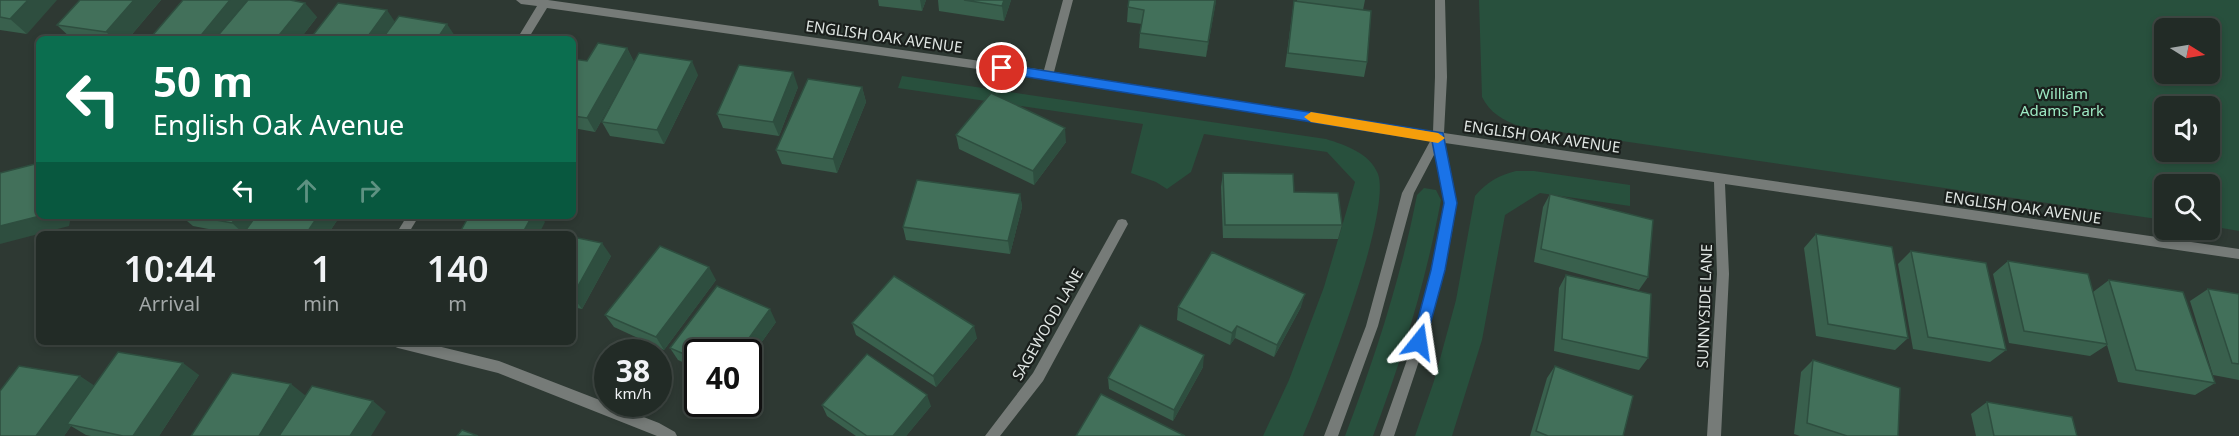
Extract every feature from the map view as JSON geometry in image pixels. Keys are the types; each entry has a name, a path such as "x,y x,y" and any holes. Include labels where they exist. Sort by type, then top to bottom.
{"street":[{"name":"ENGLISH OAK AVENUE","path":"520,0 1048,75 1438,137 2239,254"},
{"path":"1048,75 1068,0"},
{"path":"1387,436 1419,342 1445,238 1450,203 1438,137 1441,77 1440,0"},
{"path":"524,36 544,3"},
{"path":"1331,436 1372,327 1408,193 1438,137"},
{"name":"SUNNYSIDE LANE","path":"1714,436 1724,290 1724,219 1719,177"},
{"name":"SAGEWOOD LANE","path":"992,436 1038,377 1122,224"},
{"path":"410,345 499,367 654,427 670,436"}],"green space":[{"name":"William Adams Park","path":"1479,0 2239,0 2239,231 2220,228 2220,174 2154,174 2154,219 1519,126 1498,115 1482,97"},
{"path":"902,76 1326,139 1363,155 1378,174 1380,195 1375,225 1353,303 1303,436 1263,436 1289,380 1324,287 1355,182 1327,152 1204,134 1191,172 1167,189 1156,182 1131,173 1143,124 898,88"},
{"path":"1516,171 1534,171 1630,185 1630,206 1540,193 1505,215 1482,340 1452,436 1415,436 1434,381 1456,300 1475,196 1494,180"},
{"path":"1424,188 1436,190 1441,200 1421,290 1394,378 1373,436 1345,436 1386,317 1411,226 1417,195"}],"building":[{"path":"0,0 28,0 10,19 0,17"},
{"path":"80,0 134,0 106,32 57,25"},
{"path":"183,0 230,0 200,36 152,36"},
{"path":"248,0 290,0 305,3 278,36 218,36"},
{"path":"964,0 1004,0 1002,6"},
{"path":"1129,0 1215,0 1208,42 1140,33 1144,10 1128,7"},
{"path":"1294,1 1371,11 1367,62 1288,53"},
{"path":"338,3 387,10 368,36 312,36"},
{"path":"399,16 447,24 439,36 384,36"},
{"path":"598,43 627,48 587,118 576,116 576,59 587,61"},
{"path":"639,53 692,61 657,130 602,122"},
{"path":"739,65 793,72 773,122 717,114"},
{"path":"808,79 862,87 833,159 776,150"},
{"path":"991,93 1065,128 1033,171 956,135"},
{"path":"36,164 36,217 0,226 0,173"},
{"path":"1223,173 1293,174 1294,192 1338,193 1342,225 1225,225"},
{"path":"917,180 1020,194 1008,241 903,227"},
{"path":"1550,194 1653,220 1648,277 1541,249"},
{"path":"210,219 235,219 232,223"},
{"path":"254,219 316,219 308,231 245,231"},
{"path":"467,219 530,219 524,231 461,231"},
{"path":"1816,234 1892,247 1908,338 1828,324"},
{"path":"576,238 602,243 576,290"},
{"path":"660,246 709,267 656,337 605,315"},
{"path":"1911,251 1986,263 2006,350 1928,337"},
{"path":"1212,252 1305,294 1277,345 1237,326 1232,333 1178,307"},
{"path":"2008,261 2088,274 2107,344 2024,331"},
{"path":"1566,275 1651,294 1648,358 1562,339"},
{"path":"894,276 974,326 933,376 852,323"},
{"path":"2109,280 2183,292 2215,383 2136,370"},
{"path":"717,286 770,309 748,339 684,339 684,354 672,349 672,345"},
{"path":"2208,289 2239,294 2239,364 2232,363"},
{"path":"1140,325 1204,355 1174,410 1108,378"},
{"path":"118,352 183,363 133,436 67,424"},
{"path":"867,354 927,395 893,436 867,436 822,405"},
{"path":"1813,360 1900,388 1898,436 1847,436 1807,423"},
{"path":"19,366 80,376 36,436 0,436 0,391"},
{"path":"1555,366 1633,396 1623,436 1548,436 1536,431"},
{"path":"232,373 291,384 259,436 191,436"},
{"path":"312,386 373,401 350,436 279,436"},
{"path":"1101,394 1185,436 1076,436"},
{"path":"1987,402 2072,417 2077,436 1994,436"},
{"path":"462,430 478,436 457,436"}],"slow traffic":[{"path":"1311,117 1438,138"}],"route":[{"path":"1002,68 1438,137 1450,203 1438,270 1419,342"}]}
